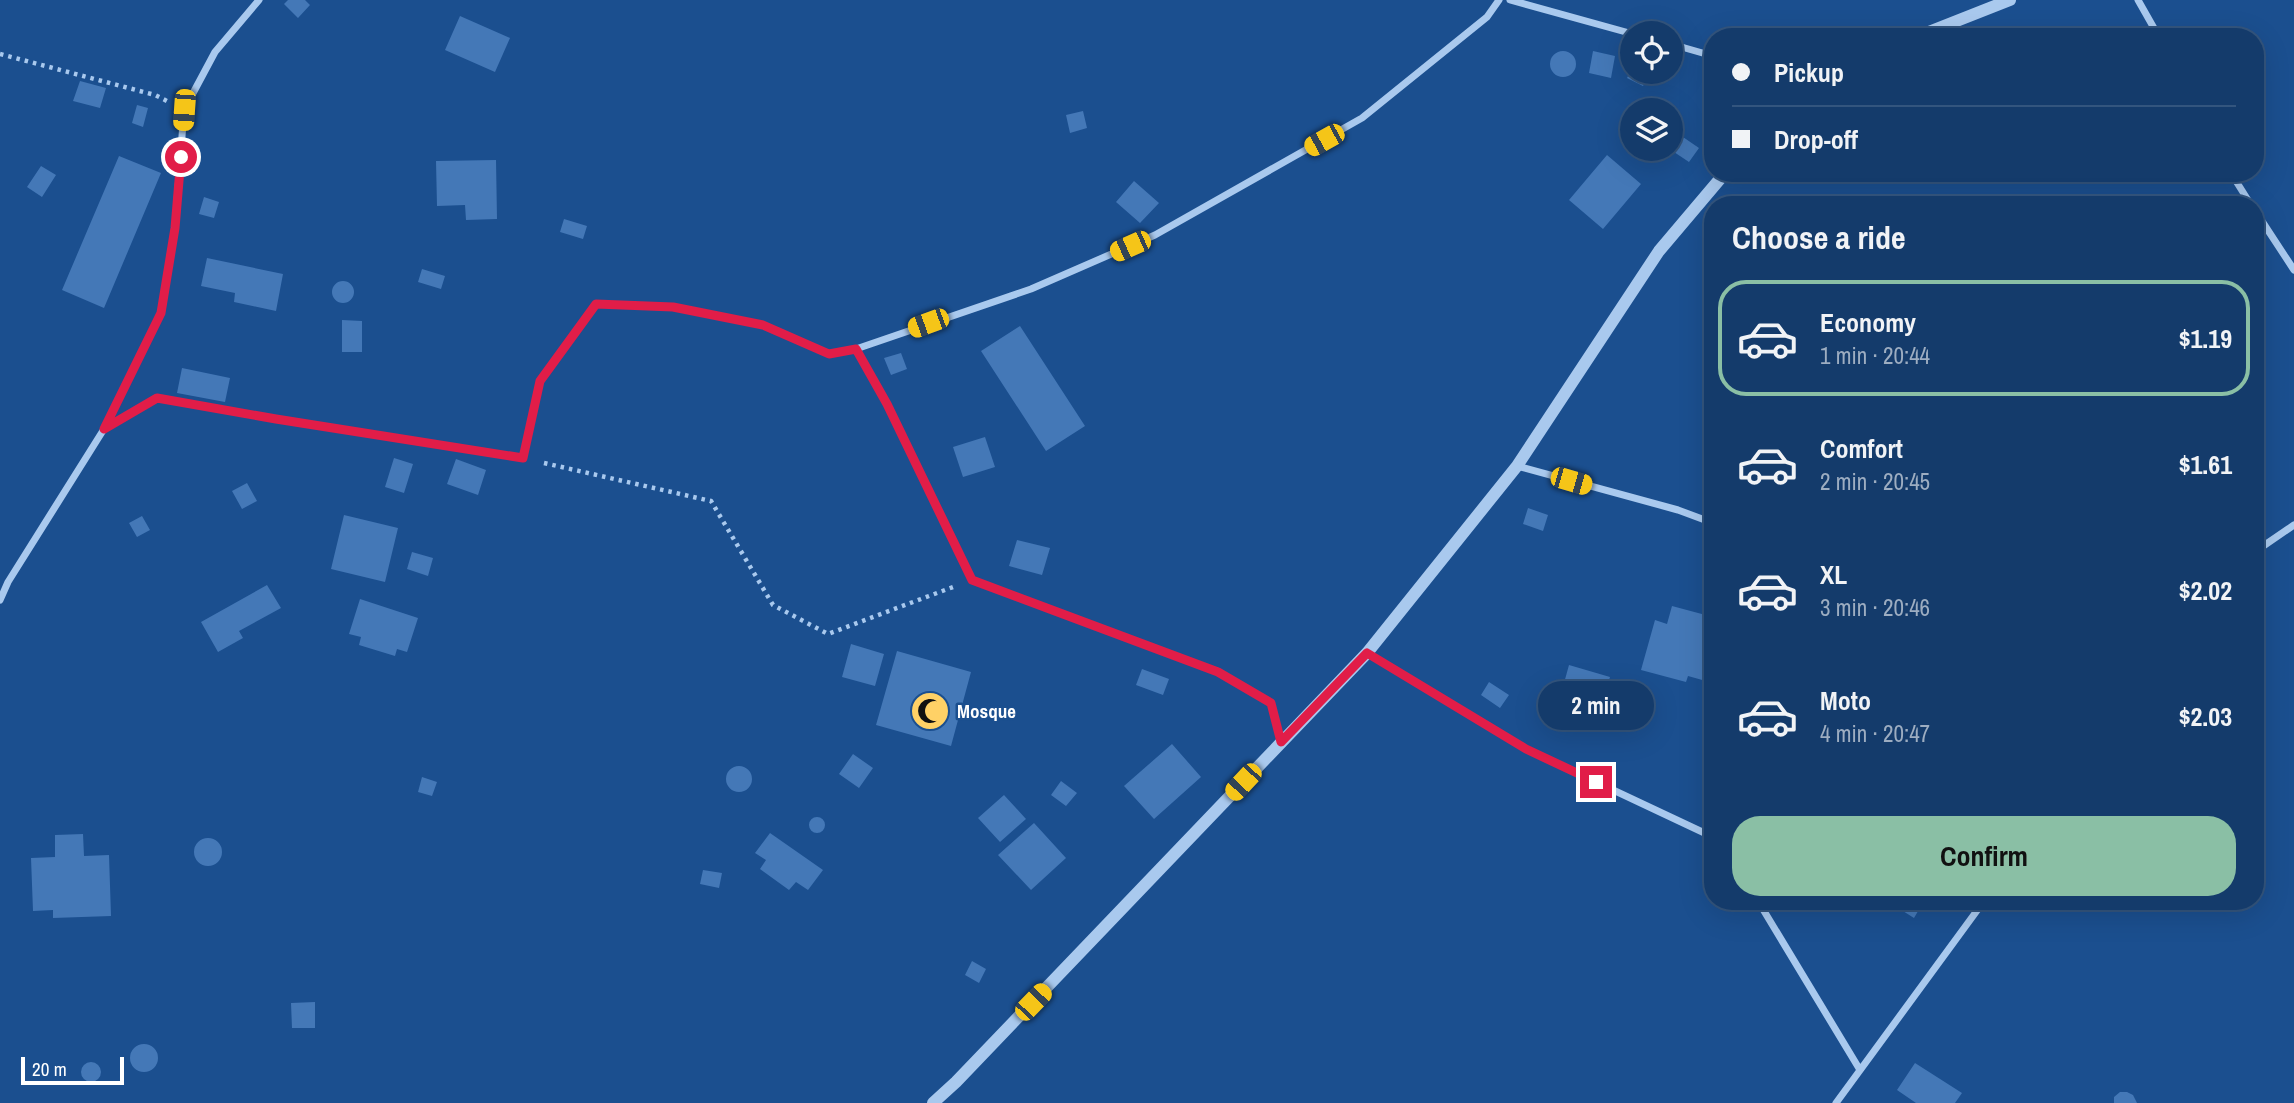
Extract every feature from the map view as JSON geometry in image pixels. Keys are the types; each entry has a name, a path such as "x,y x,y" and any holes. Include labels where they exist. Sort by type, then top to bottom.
{"street":[{"path":"0,600 8,582 104,429 161,313 175,228 184,110 215,52 259,0"},
{"path":"104,429 157,398 523,458 540,381 596,304 673,307 763,325 829,354 856,349 1031,289 1155,235 1362,118 1487,17 1499,0"},
{"path":"1510,0 1620,30"},
{"path":"1939,28 2010,0"},
{"path":"2138,0 2153,28"},
{"path":"1683,47 1704,53"},
{"path":"1706,196 1717,182"},
{"path":"933,1103 966,1072 1367,653 1517,466 1659,251 1704,198"},
{"path":"2264,224 2294,270"},
{"path":"856,349 887,404 972,580 1218,672 1271,703 1281,742"},
{"path":"1517,466 1678,510 1704,520"},
{"path":"2264,546 2294,525"},
{"path":"1367,653 1526,749 1704,833"},
{"path":"1763,910 1860,1070"},
{"path":"1836,1103 1977,910"}],"path":[{"path":"0,54 155,95 184,110"},
{"path":"523,458 711,501 773,605 828,634 972,580"}],"building":[{"path":"288,0 305,0 310,5 298,18 284,4"},
{"path":"460,16 510,38 495,72 445,50"},
{"path":"1563,51 1572,55 1576,64 1572,73 1563,77 1554,73 1550,64 1554,55"},
{"path":"1593,51 1615,56 1611,78 1589,73"},
{"path":"80,81 106,88 100,108 73,101"},
{"path":"137,105 148,108 143,127 132,123"},
{"path":"1083,111 1087,128 1070,133 1066,115"},
{"path":"1683,137 1699,148 1689,162 1683,158"},
{"path":"1607,155 1641,184 1603,229 1569,200"},
{"path":"119,156 161,173 104,308 62,290"},
{"path":"496,160 497,219 466,220 465,205 437,206 436,161"},
{"path":"41,166 56,175 42,197 27,187"},
{"path":"1134,181 1159,203 1140,223 1116,202"},
{"path":"204,197 219,202 214,218 199,214"},
{"path":"564,219 587,226 583,239 560,232"},
{"path":"207,258 283,274 276,311 234,302 235,293 201,286"},
{"path":"422,269 445,276 441,289 418,282"},
{"path":"343,281 351,284 354,292 351,300 343,303 335,300 332,292 335,284"},
{"path":"342,320 362,321 362,352 342,352"},
{"path":"1020,326 1085,426 1046,451 981,351"},
{"path":"901,353 907,369 891,375 884,358"},
{"path":"182,368 230,378 225,402 177,393"},
{"path":"985,437 995,467 963,477 953,447"},
{"path":"394,458 413,464 404,493 385,487"},
{"path":"456,459 486,470 478,495 447,484"},
{"path":"247,483 257,501 242,509 232,491"},
{"path":"1528,508 1548,515 1543,531 1523,524"},
{"path":"344,515 398,528 385,582 331,569"},
{"path":"142,516 150,530 137,537 129,523"},
{"path":"1017,540 1050,548 1042,575 1009,566"},
{"path":"412,552 433,558 428,576 407,569"},
{"path":"267,585 281,608 239,631 243,638 218,652 201,622"},
{"path":"360,599 418,618 407,652 397,649 395,656 359,645 361,637 349,634"},
{"path":"1672,606 1704,615 1704,680 1688,676 1686,682 1641,670 1655,620 1667,624"},
{"path":"851,644 884,654 875,686 842,677"},
{"path":"897,651 971,672 951,746 876,725"},
{"path":"1569,665 1610,677 1594,730 1554,719"},
{"path":"1142,669 1169,679 1163,695 1136,685"},
{"path":"1489,682 1509,695 1500,708 1481,695"},
{"path":"1172,744 1201,777 1154,819 1124,786"},
{"path":"853,754 873,768 859,788 839,774"},
{"path":"739,766 748,770 752,779 748,788 739,792 730,788 726,779 730,770"},
{"path":"422,777 437,782 432,796 418,792"},
{"path":"1061,781 1077,793 1066,806 1051,795"},
{"path":"1004,795 1026,819 1000,842 978,818"},
{"path":"817,817 825,825 817,833 809,825"},
{"path":"1034,823 1066,858 1031,890 998,855"},
{"path":"770,833 823,870 808,890 796,882 789,890 760,869 766,860 755,853"},
{"path":"83,834 84,856 109,855 111,916 53,918 53,910 33,911 31,858 55,857 55,835"},
{"path":"208,838 218,842 222,852 218,862 208,866 198,862 194,852 198,842"},
{"path":"703,870 722,873 719,888 700,884"},
{"path":"1901,910 1919,910 1914,918"},
{"path":"972,961 986,969 979,983 965,975"},
{"path":"315,1002 315,1028 292,1028 291,1003"},
{"path":"144,1044 154,1048 158,1058 154,1068 144,1072 134,1068 130,1058 134,1048"},
{"path":"91,1062 98,1065 101,1072 98,1079 91,1082 84,1079 81,1072 84,1065"},
{"path":"1915,1063 1962,1093 1955,1103 1916,1103 1897,1090"},
{"path":"2120,1092 2133,1095 2137,1103 2114,1103 2114,1097"}],"place":[{"name":"Mosque","path":"930,711"}],"route":[{"path":"181,157 175,228 161,313 104,429 157,398 523,458 540,381 596,304 673,307 763,325 829,354 856,349 887,404 972,580 1218,672 1271,703 1281,742 1367,653 1526,749 1596,782"}]}
